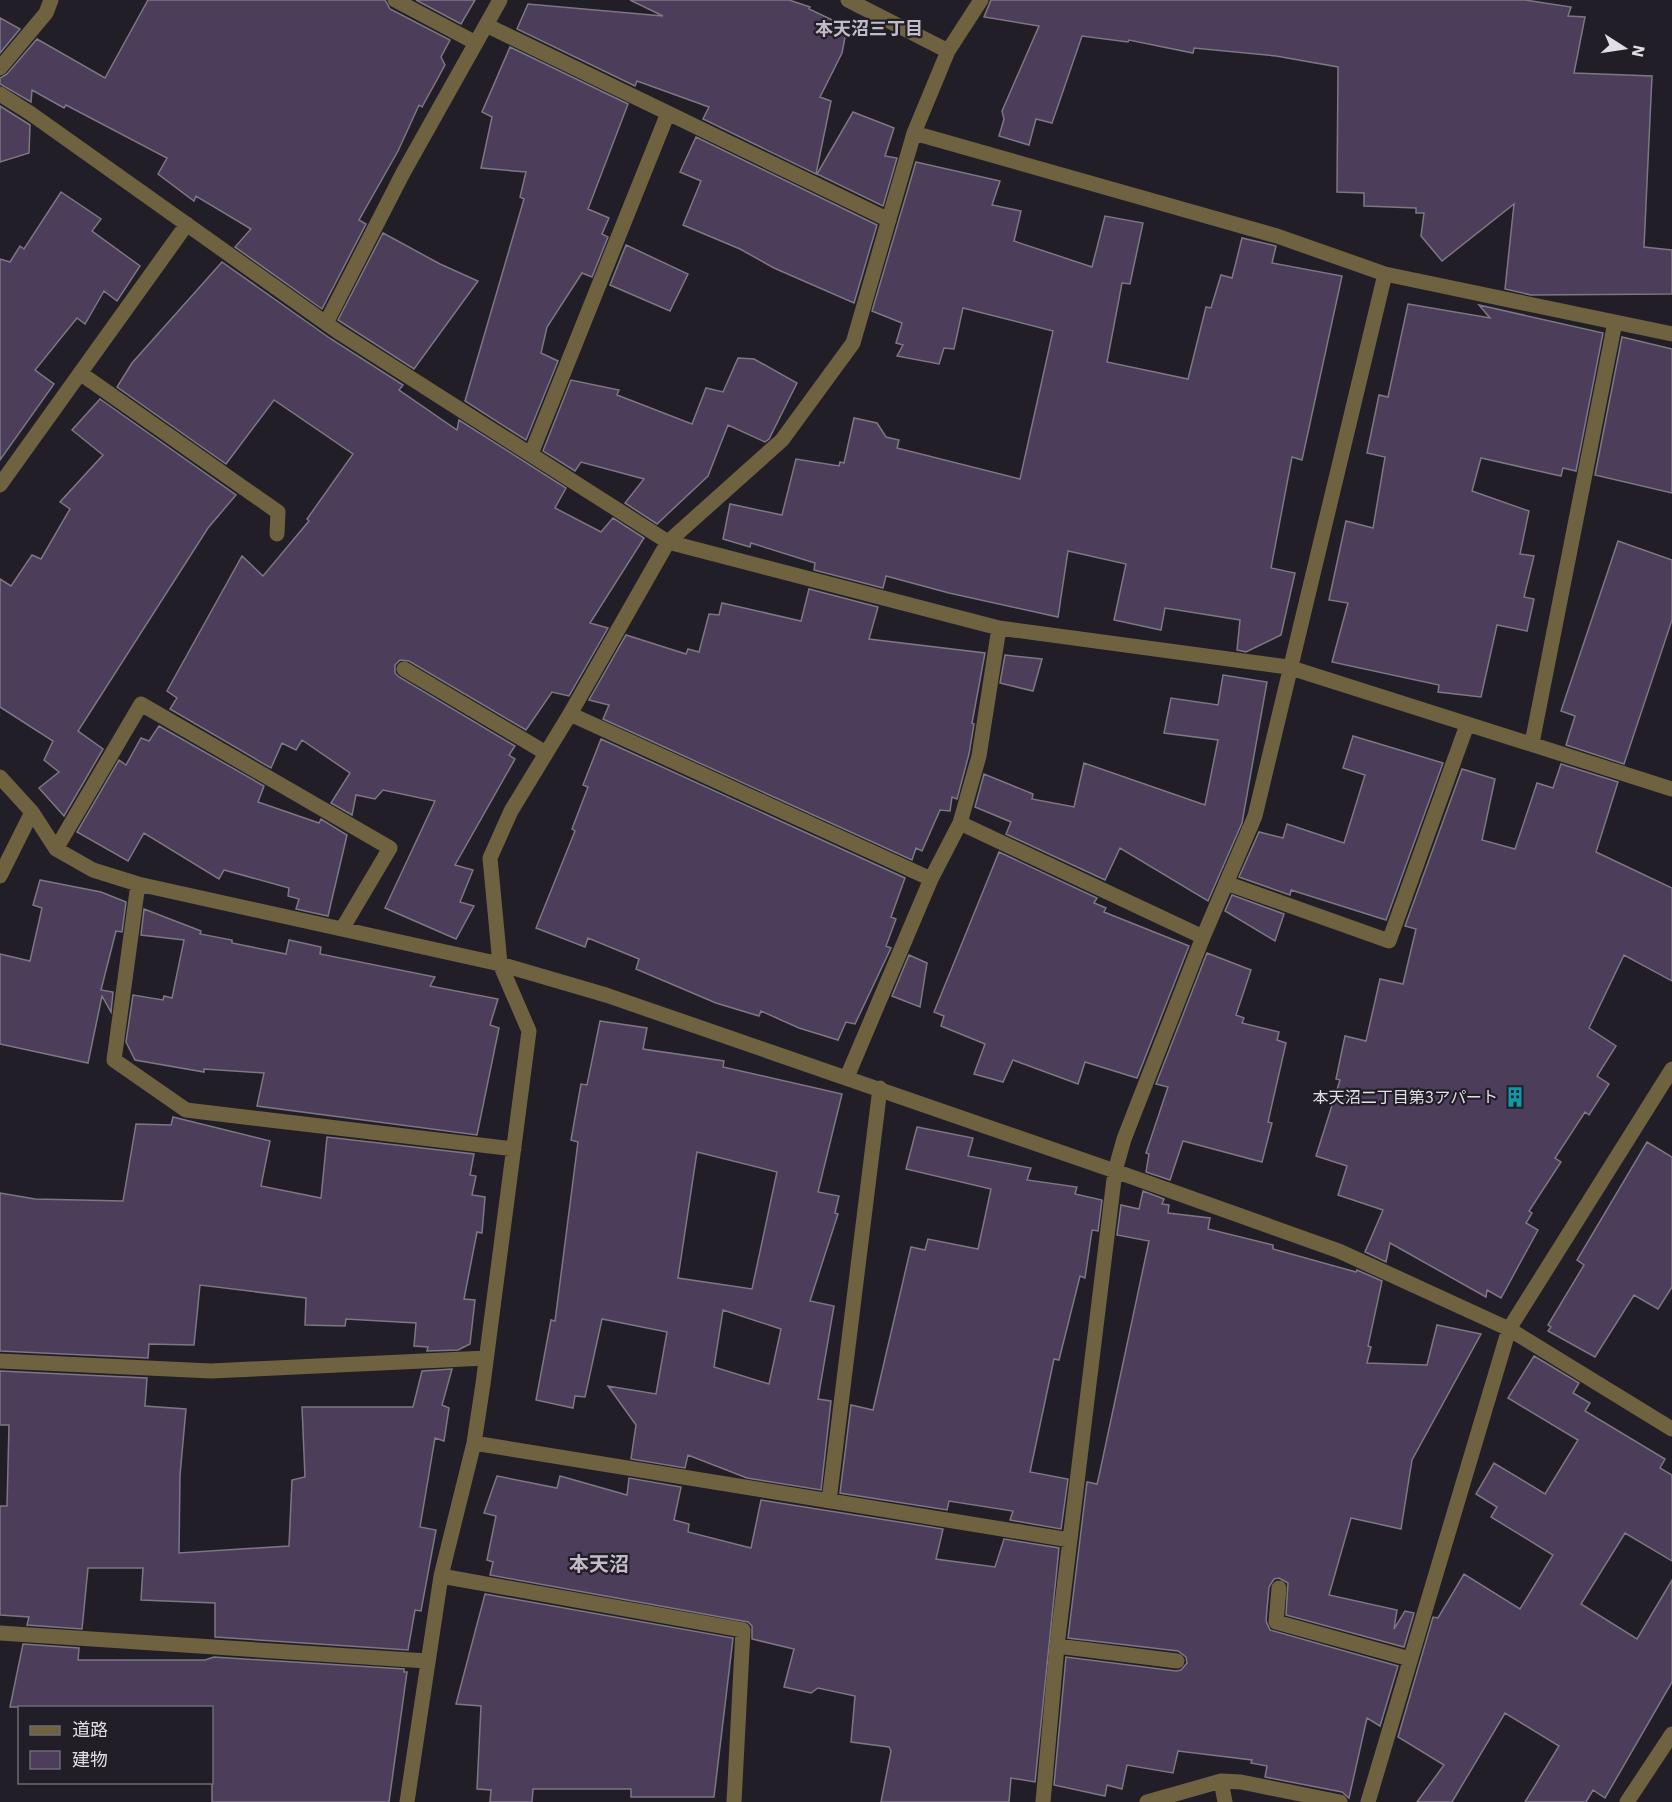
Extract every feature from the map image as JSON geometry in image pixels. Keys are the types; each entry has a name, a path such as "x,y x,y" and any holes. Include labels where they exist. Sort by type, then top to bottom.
{"street":[{"path":"0,68 46,13 51,0"},
{"path":"395,0 476,43"},
{"path":"326,322 403,173 500,0"},
{"path":"848,0 948,51"},
{"path":"407,1802 441,1576 474,1443 529,1031 500,964 490,858 511,811 570,714 668,542 782,440 853,343 914,133 948,51 981,0"},
{"path":"486,25 889,220"},
{"path":"0,94 326,322 668,542 999,628 1288,668 1672,789"},
{"path":"531,454 668,113"},
{"path":"914,133 1277,236 1384,274 1672,334"},
{"path":"0,485 187,224"},
{"path":"1043,1802 1057,1646 1115,1171 1124,1139 1203,937 1255,816 1288,668 1323,539 1384,274"},
{"path":"1532,743 1615,322"},
{"path":"80,373 278,512 277,534"},
{"path":"847,1077 931,879 960,823 979,756 999,628"},
{"path":"404,669 546,753"},
{"path":"56,849 141,704 390,848 342,929"},
{"path":"570,714 931,879"},
{"path":"1226,883 1389,941 1467,724"},
{"path":"0,777 33,812 56,849 93,870 138,884 500,964 606,995 1115,1171 1339,1251 1509,1329 1672,1429"},
{"path":"0,876 33,812"},
{"path":"960,823 1203,937"},
{"path":"138,884 114,1060 186,1110 513,1149"},
{"path":"1368,1802 1509,1329 1672,1069"},
{"path":"829,1501 879,1088"},
{"path":"0,1361 211,1371 486,1358"},
{"path":"474,1443 1070,1540"},
{"path":"441,1576 743,1630 734,1802"},
{"path":"1279,1588 1276,1622 1410,1659"},
{"path":"0,1632 428,1661"},
{"path":"1057,1646 1177,1661"},
{"path":"1627,1802 1672,1735"},
{"path":"1221,1781 1225,1802"},
{"path":"1147,1802 1221,1781 1241,1782 1341,1802"}],"building":[{"path":"148,0 385,0 390,9 450,40 441,57 445,65 422,107 419,105 398,151 359,220 366,224 322,309 235,247 251,229 196,196 194,201 158,174 167,158 66,105 64,108 32,90 31,102 0,84 0,78 7,74 37,39 105,78"},
{"path":"416,0 475,0 461,24"},
{"path":"630,0 789,0 810,7 809,9 847,27 842,53 820,97 831,101 816,174 703,119 709,107 637,81 635,86 517,29 528,4 663,16"},
{"path":"991,0 1525,0 1571,7 1568,16 1585,17 1574,73 1652,76 1644,247 1672,250 1672,294 1531,295 1505,289 1514,204 1442,261 1421,236 1424,213 1416,213 1416,208 1364,206 1364,193 1337,192 1338,67 1276,56 1194,48 1193,53 1129,40 1128,42 1082,36 1052,123 1036,119 1029,145 999,136 1004,119 1002,111 1039,26 984,17"},
{"path":"0,18 20,29 0,53"},
{"path":"510,47 628,104 588,209 609,218 602,234 608,237 592,277 582,273 547,327 541,353 558,361 526,440 465,401 524,199 520,197 526,172 481,168 492,117 482,112"},
{"path":"0,106 30,125 29,153 0,162"},
{"path":"853,112 894,128 885,156 897,158 883,206 817,174"},
{"path":"696,137 877,225 854,303 774,268 740,249 683,225 701,181 680,172"},
{"path":"916,162 1000,181 992,205 1021,211 1014,241 1092,267 1105,216 1143,223 1130,284 1122,283 1107,362 1188,379 1206,307 1211,308 1221,275 1232,278 1242,238 1276,246 1272,263 1342,276 1302,460 1292,457 1271,568 1295,573 1281,635 1246,652 1237,650 1240,620 1165,608 1161,630 1114,620 1126,564 1068,551 1058,617 949,593 886,576 883,588 814,570 815,563 751,543 750,547 723,539 730,504 782,515 796,459 839,466 840,462 844,463 854,418 877,423 886,437 899,440 897,448 1020,479 1053,331 963,308 954,349 944,348 939,364 897,356 903,345 896,343 902,323 872,311"},
{"path":"61,192 101,219 92,231 140,266 117,301 104,291 85,324 77,318 35,370 54,384 0,460 0,259 10,262 20,246 24,249"},
{"path":"383,233 440,264 478,281 414,369 338,320"},
{"path":"626,245 688,274 670,311 610,285"},
{"path":"222,262 331,339 403,385 399,390 457,430 459,420 566,488 555,508 601,532 613,518 644,538 590,623 608,628 569,696 552,692 526,730 409,661 400,660 395,665 395,673 399,677 515,746 509,755 515,759 455,865 473,870 460,902 474,906 456,939 385,908 435,801 383,790 375,799 356,795 352,815 331,803 350,773 302,740 296,750 282,743 271,768 170,709 177,698 167,691 242,556 263,576 309,521 307,519 353,454 274,400 226,464 117,387 132,363"},
{"path":"1408,304 1490,318 1479,305 1603,333 1576,471 1563,468 1561,476 1481,458 1472,491 1529,511 1520,554 1534,556 1524,597 1534,599 1527,631 1497,625 1481,697 1438,692 1439,685 1332,662 1348,603 1329,600 1346,521 1373,528 1385,457 1367,453 1379,395 1388,397"},
{"path":"1622,337 1672,349 1672,493 1595,475"},
{"path":"738,358 754,359 797,383 769,439 765,442 728,425 708,476 657,524 625,503 644,479 581,462 575,471 543,451 571,380 619,390 617,395 692,424 706,388 723,392"},
{"path":"100,399 236,495 208,528 78,731 103,749 64,816 39,788 59,772 44,760 53,741 0,707 0,579 11,586 32,555 41,559 70,509 60,502 103,455 72,430"},
{"path":"1618,541 1672,560 1672,620 1624,764 1566,745 1575,716 1561,711"},
{"path":"809,589 878,607 869,639 985,653 972,723 974,724 969,754 957,799 952,797 950,811 940,810 922,851 916,848 912,860 603,719 609,705 589,700 626,635 686,654 688,649 699,652 709,614 719,615 722,603 801,621"},
{"path":"1005,655 1042,659 1033,691 1000,683"},
{"path":"1223,675 1267,682 1242,823 1208,901 1120,848 1105,880 1006,834 1011,822 975,807 984,774 1033,794 1032,799 1074,807 1084,763 1205,805 1218,740 1164,733 1171,698 1218,705"},
{"path":"159,726 264,786 258,802 319,823 321,819 347,835 328,916 296,909 299,899 288,896 289,888 224,870 219,879 144,833 128,861 77,832 119,760 126,765 141,738 149,741"},
{"path":"1353,736 1443,763 1386,920 1291,890 1290,895 1239,877 1259,832 1283,838 1287,824 1344,843 1365,775 1343,768"},
{"path":"601,739 905,878 891,917 896,919 886,946 891,948 855,1024 846,1022 838,1040 799,1028 761,1011 759,1016 716,1003 636,969 639,959 588,938 585,947 536,928 575,831 572,829 588,787 583,785"},
{"path":"1561,764 1618,782 1596,852 1672,888 1672,981 1624,955 1589,1028 1616,1046 1597,1076 1609,1084 1589,1115 1585,1112 1555,1158 1561,1162 1529,1211 1532,1213 1526,1223 1538,1230 1501,1298 1487,1290 1486,1297 1390,1243 1386,1262 1365,1252 1383,1210 1338,1195 1347,1166 1316,1156 1340,1080 1336,1079 1345,1036 1366,1041 1380,979 1403,984 1416,929 1405,926 1462,769 1495,779 1482,840 1515,849 1537,783 1553,788"},
{"path":"999,852 1097,898 1094,903 1106,908 1104,912 1189,946 1137,1078 1085,1062 1078,1084 1013,1060 1003,1082 974,1074 985,1044 941,1026 944,1016 934,1012"},
{"path":"40,880 101,892 126,902 122,932 116,931 101,990 113,992 111,1012 102,996 88,1063 0,1044 0,954 30,961 42,908 33,905"},
{"path":"1232,895 1284,914 1275,941 1225,911"},
{"path":"144,909 201,931 200,934 232,940 232,943 286,954 289,940 321,947 320,954 435,977 430,986 498,999 490,1025 499,1028 477,1135 257,1106 264,1073 204,1069 204,1072 135,1060 126,1042 133,995 163,1000 164,996 172,998 184,940 141,935"},
{"path":"1207,953 1251,970 1236,1015 1244,1018 1242,1023 1279,1032 1277,1040 1286,1043 1268,1122 1272,1123 1262,1162 1183,1141 1170,1180 1146,1172 1149,1154 1146,1153 1168,1087 1156,1084"},
{"path":"909,955 927,963 920,1007 892,996"},
{"path":"600,1021 647,1028 643,1049 724,1061 723,1067 842,1094 818,1192 839,1196 835,1213 838,1214 810,1301 834,1306 818,1399 831,1401 821,1490 747,1478 688,1455 685,1468 631,1459 636,1425 608,1386 656,1394 667,1332 602,1319 585,1397 575,1396 573,1408 536,1400 551,1320 555,1321 578,1142 571,1140 581,1084 587,1085","holes":["697,1152 777,1172 752,1289 678,1278","723,1310 781,1329 769,1384 714,1367"]},
{"path":"173,1117 270,1141 261,1186 321,1198 327,1137 474,1154 470,1175 476,1176 472,1195 485,1197 482,1233 477,1232 464,1299 475,1300 470,1344 458,1350 427,1351 428,1347 414,1346 416,1323 346,1319 345,1326 305,1325 306,1298 200,1285 194,1345 149,1344 148,1358 0,1351 0,1193 35,1199 123,1201 136,1124 171,1125"},
{"path":"917,1127 973,1138 968,1156 1031,1168 1027,1180 1077,1187 1075,1194 1102,1200 1098,1231 1092,1230 1085,1278 1080,1276 1059,1360 1054,1359 1030,1472 1068,1479 1061,1529 1010,1520 1013,1511 949,1501 947,1510 840,1493 851,1405 873,1410 911,1247 925,1250 928,1239 978,1249 991,1189 906,1169"},
{"path":"1647,1142 1672,1157 1672,1287 1658,1309 1634,1295 1595,1357 1548,1331 1551,1327 1548,1325 1584,1265 1577,1260"},
{"path":"1143,1191 1164,1199 1162,1204 1169,1205 1168,1213 1210,1218 1208,1229 1273,1245 1273,1249 1356,1272 1357,1270 1382,1281 1368,1346 1371,1347 1367,1363 1427,1365 1437,1325 1481,1334 1412,1460 1401,1529 1351,1518 1329,1595 1397,1610 1394,1629 1405,1611 1414,1613 1404,1647 1286,1615 1288,1583 1279,1578 1274,1579 1269,1587 1266,1621 1270,1630 1398,1666 1380,1726 1367,1718 1349,1798 1342,1792 1265,1777 1267,1766 1251,1763 1252,1760 1178,1751 1173,1773 1127,1765 1122,1789 1107,1785 1105,1796 1054,1785 1066,1657 1176,1671 1181,1670 1187,1663 1186,1657 1178,1651 1068,1638 1087,1482 1097,1484 1149,1241 1117,1235 1121,1205 1139,1209"},
{"path":"1534,1356 1579,1383 1573,1393 1590,1403 1585,1411 1665,1459 1660,1468 1672,1475 1672,1561 1625,1533 1581,1604 1637,1639 1672,1580 1672,1682 1605,1798 1593,1790 1586,1802 1525,1802 1559,1746 1505,1713 1452,1802 1417,1802 1444,1765 1398,1737 1433,1617 1438,1618 1464,1574 1520,1609 1553,1555 1491,1517 1497,1507 1476,1494 1494,1463 1545,1494 1578,1440 1508,1398"},
{"path":"452,1369 442,1405 449,1408 444,1441 435,1438 420,1527 436,1530 421,1611 415,1610 408,1650 215,1637 215,1603 141,1600 143,1568 88,1568 82,1629 27,1625 29,1617 0,1615 0,1506 7,1506 9,1425 0,1425 0,1371 147,1378 145,1406 186,1409 180,1475 179,1553 289,1546 292,1480 305,1477 302,1407 413,1407 422,1371"},
{"path":"497,1476 557,1488 560,1476 627,1495 629,1478 681,1487 674,1520 689,1524 688,1532 751,1548 761,1500 943,1529 936,1559 995,1567 1004,1539 1059,1548 1035,1782 1011,1778 1009,1802 881,1802 891,1751 889,1747 851,1742 855,1696 818,1688 811,1693 784,1687 794,1649 752,1639 752,1626 748,1622 490,1575 493,1562 487,1560 496,1516 484,1513"},
{"path":"485,1594 733,1638 714,1797 631,1797 631,1789 533,1789 532,1802 490,1802 491,1790 477,1789 481,1706 456,1704"},
{"path":"23,1644 79,1648 78,1660 205,1660 214,1657 404,1669 404,1672 407,1672 389,1802 212,1802 213,1706 10,1707"}],"place":[{"name":"本天沼二丁目第3アパート","path":"1515,1097"}],"district":[{"name":"本天沼三丁目","path":"869,29"},
{"name":"本天沼","path":"599,1564"}]}
